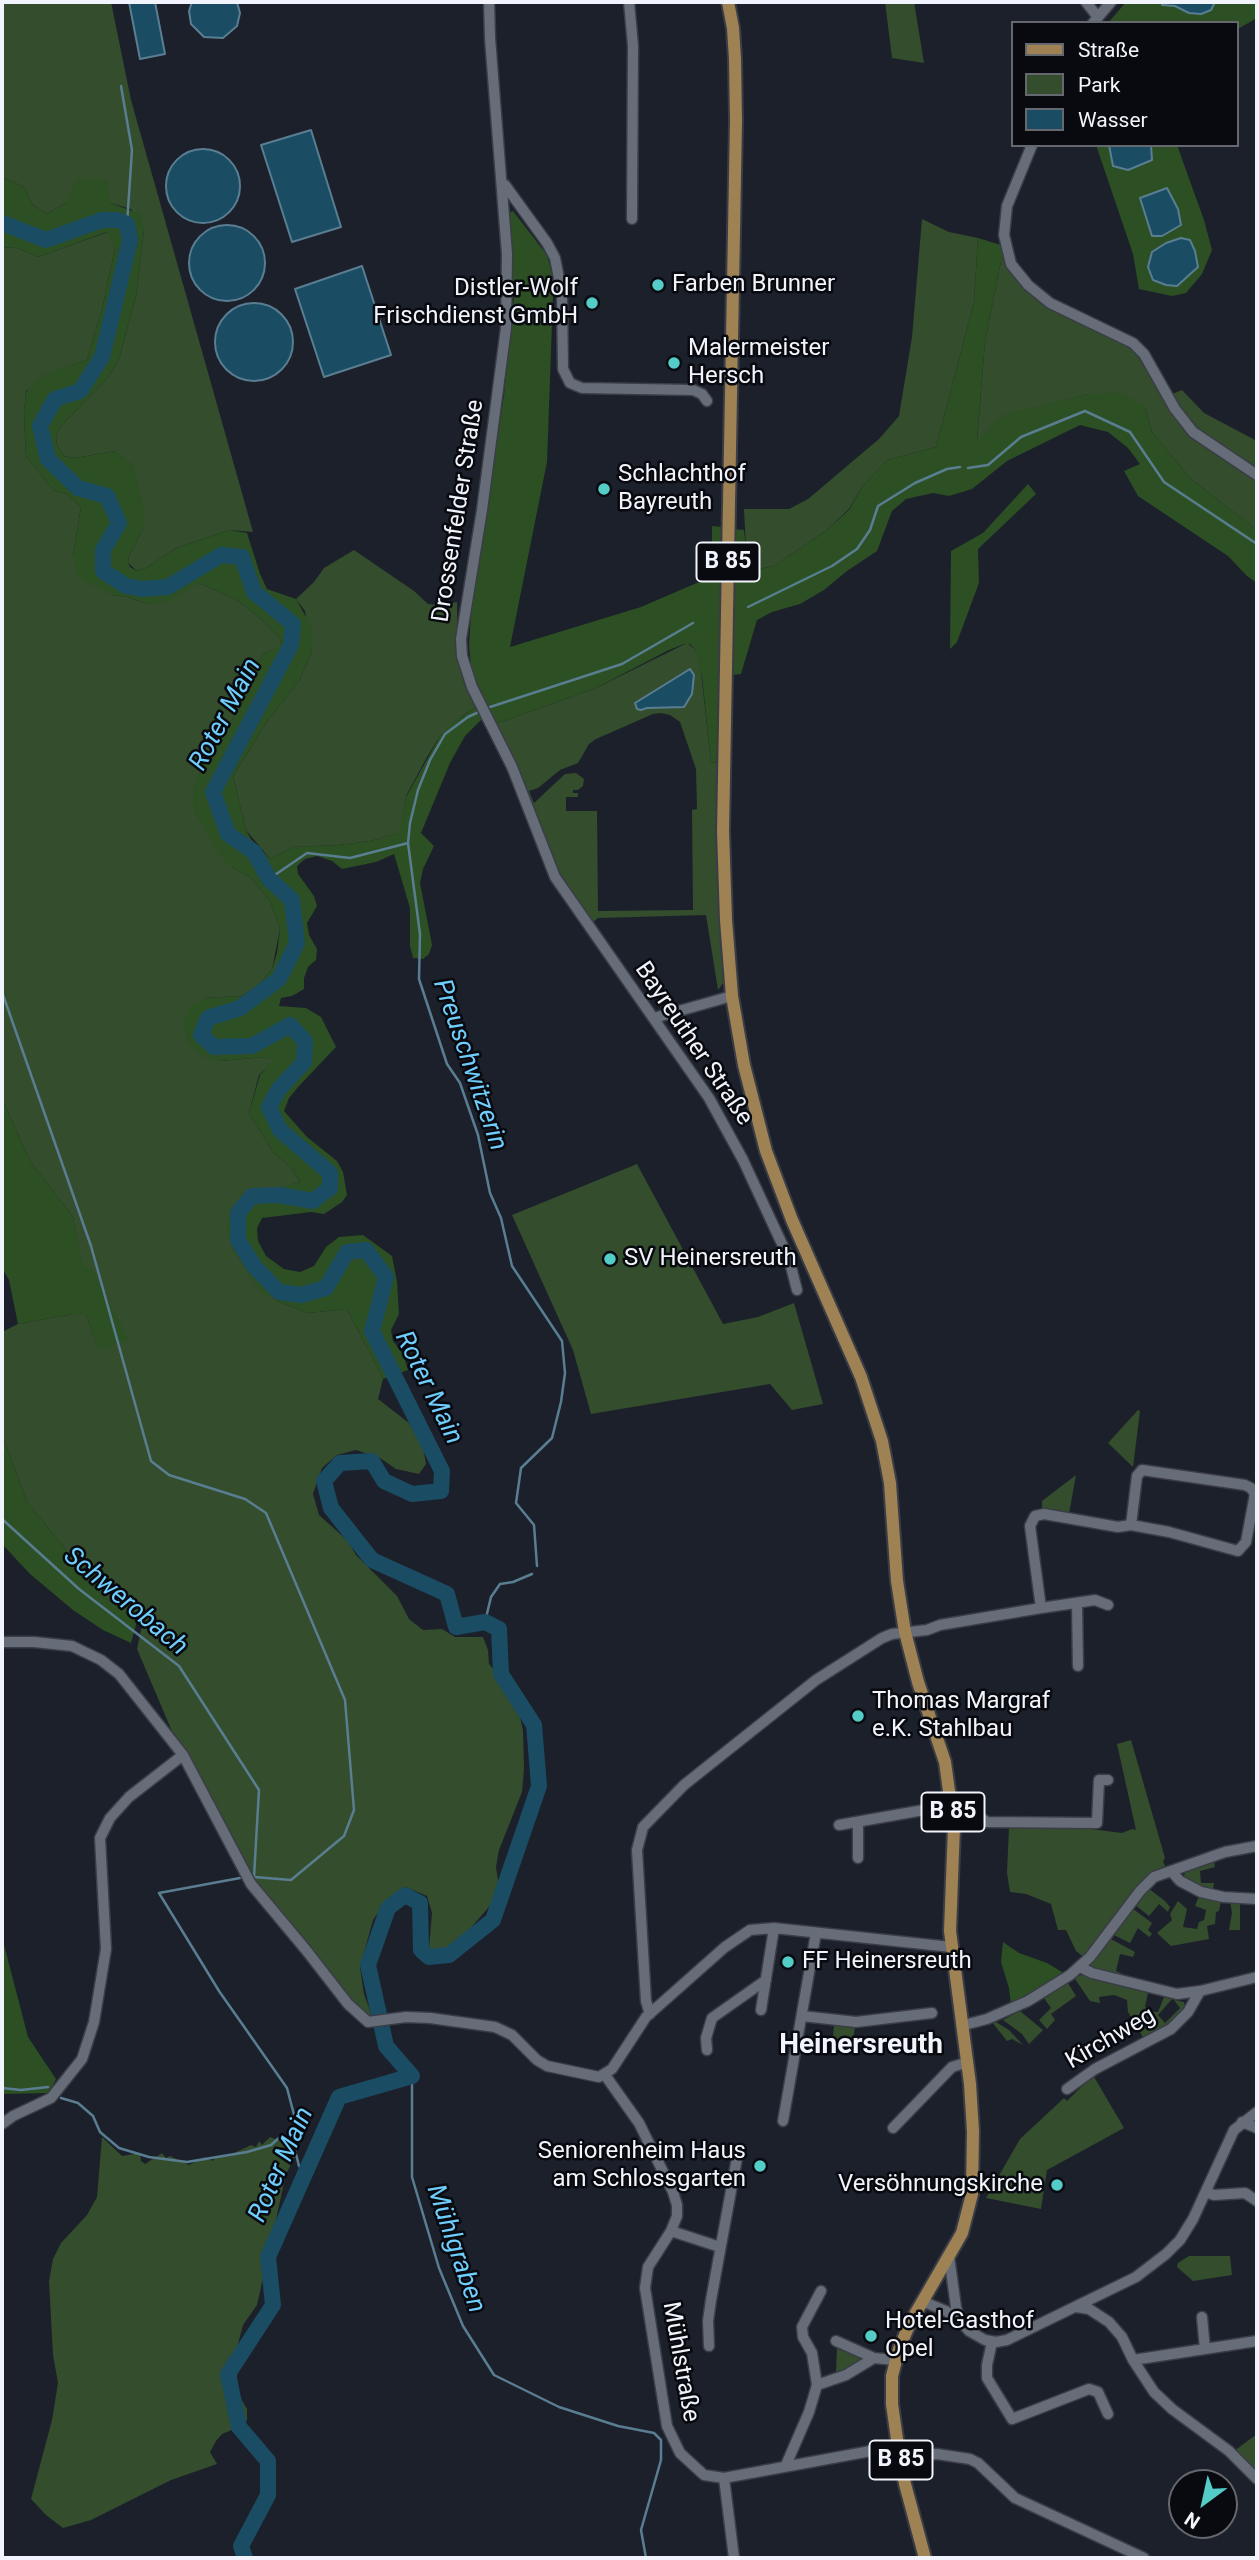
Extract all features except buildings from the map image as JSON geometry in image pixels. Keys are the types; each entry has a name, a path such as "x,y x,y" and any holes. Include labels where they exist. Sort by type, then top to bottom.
{"main road":[{"name":"B 85","path":"728,2 733,28 736,121 723,851 727,951 732,996 748,1084 766,1151 792,1220 869,1398 882,1441 890,1483 897,1581 905,1632 918,1682 945,1762 952,1805 954,1839 951,1947 968,2062 973,2131 972,2194 962,2233 904,2336 895,2360 892,2396 905,2484 925,2558"}],"street":[{"name":"Drossenfelder Straße","path":"489,2 507,254 506,328 488,470 461,639 462,656 474,692 512,767 536,831"},
{"path":"629,2 633,46 632,219"},
{"path":"1086,2 1095,20 1111,2"},
{"path":"1031,147 1007,206 1004,235 1011,264 1028,285 1050,303 1133,344 1144,354 1175,409 1194,432 1257,475"},
{"name":"Drossenfelder Straße","path":"503,182 555,258 562,293 563,369 570,383 582,388 693,390 702,394 707,401"},
{"name":"Bayreuther Straße","path":"536,831 560,887 698,1081 734,1142 789,1259 797,1290"},
{"path":"654,1018 732,996"},
{"path":"1041,1608 1030,1526 1033,1517 1044,1514 1118,1527 1131,1525 1238,1550 1246,1542 1255,1494 1245,1485 1142,1470 1137,1476 1131,1525"},
{"path":"650,2014 646,2001 637,1850 643,1827 684,1785 816,1680 882,1638 925,1623 940,1625 1095,1600 1108,1605"},
{"path":"1076,1603 1078,1666"},
{"path":"2,1643 79,1648 101,1660 127,1682 183,1755 251,1884 348,2004 368,2022 394,2018 430,2018 495,2027 512,2035 537,2060 547,2066 594,2077 605,2075 617,2062 650,2014 733,1941 755,1928 951,1947"},
{"path":"2,2124 51,2098 82,2059 94,2022 106,1949 100,1838 110,1818 129,1797 183,1755"},
{"path":"839,1825 952,1805 962,1805 987,1822 1097,1824 1099,1780 1108,1780"},
{"path":"858,1823 858,1858"},
{"path":"964,2025 992,2017 1036,1997 1080,1967 1146,1884 1158,1875 1225,1852 1257,1846"},
{"path":"1171,1871 1184,1884 1200,1892 1223,1897 1257,1899"},
{"path":"761,2010 774,1928"},
{"path":"783,2121 816,1933"},
{"path":"1080,1967 1092,1973 1177,1994 1257,1977"},
{"path":"707,2050 706,2038 712,2018 766,1980"},
{"name":"Kirchweg","path":"1067,2090 1095,2069 1171,2029 1188,2012 1199,1991"},
{"path":"802,2016 856,2022 932,2013"},
{"path":"893,2129 952,2067 968,2062"},
{"name":"Mühlstraße","path":"605,2075 639,2123 673,2192 677,2216 671,2231 648,2267 645,2288 667,2426 680,2452 693,2466 704,2475 724,2478"},
{"path":"922,2301 946,2311 978,2337 992,2342 1007,2340 1136,2277 1158,2262 1186,2231 1234,2130 1257,2112"},
{"path":"1242,2122 1257,2128"},
{"path":"709,2346 708,2321 737,2158"},
{"path":"1206,2192 1214,2195 1245,2193 1257,2201"},
{"path":"671,2231 720,2247"},
{"path":"949,2256 960,2321"},
{"path":"786,2465 809,2412 817,2385 812,2353 803,2337 802,2327 821,2291"},
{"path":"1076,2307 1089,2309 1109,2322 1122,2337 1150,2387 1162,2400 1229,2451 1257,2479"},
{"path":"1202,2317 1205,2348"},
{"path":"836,2341 874,2358 895,2360"},
{"path":"1133,2360 1257,2341"},
{"path":"992,2342 987,2378 1010,2418 1017,2419 1089,2389 1098,2392 1108,2414"},
{"path":"817,2385 846,2375 874,2358"},
{"path":"734,2558 724,2478 786,2465 899,2450 970,2459 978,2463 1015,2498 1144,2558"}],"green space":[{"path":"2,2 111,2 131,100 253,532 229,530 176,548 137,571 128,563 143,529 132,465 115,451 75,458 64,456 57,445 56,435 62,425 107,379 119,359 136,296 144,230 131,209 110,203 67,202 47,214 32,204 24,187 2,177"},
{"path":"885,2 914,2 924,63 892,58"},
{"path":"1126,2 1164,2 1162,5 1175,6 1189,13 1211,10 1215,2 1257,2 1257,18 1238,29 1238,21 1110,21"},
{"path":"1097,147 1109,147 1128,170 1152,160 1151,147 1178,147 1204,220 1212,250 1202,274 1186,293 1172,296 1139,289 1133,254","holes":["1167,188 1152,236 1140,198"]},
{"path":"2,177 24,187 32,204 47,214 67,202 77,179 107,179 110,203 141,214 144,230 136,296 119,359 107,379 62,425 56,435 57,445 64,456 75,458 115,451 133,465 144,511 143,529 129,556 130,567 137,571 146,568 176,548 229,530 247,533 267,589 296,599 311,626 312,651 299,681 268,720 233,776 246,830 251,839 270,859 293,847 370,841 399,833 406,797 440,736 452,723 476,707 482,719 465,736 450,763 421,833 434,846 423,869 420,883 432,945 429,954 423,959 413,958 410,946 410,908 394,854 376,862 342,869 332,861 317,856 305,859 297,866 298,874 314,896 317,906 307,923 309,935 317,949 316,960 308,967 304,989 292,996 281,998 279,1006 306,1008 321,1017 336,1047 289,1098 284,1111 307,1137 337,1161 343,1172 347,1195 342,1202 324,1214 311,1212 262,1218 257,1228 258,1241 266,1256 284,1269 300,1272 314,1266 326,1247 339,1237 363,1235 392,1256 399,1314 391,1330 393,1341 403,1354 408,1370 383,1379 347,1309 308,1313 277,1301 257,1288 233,1249 226,1226 232,1209 241,1198 300,1182 292,1169 273,1152 249,1113 260,1075 274,1060 265,1057 220,1061 201,1056 188,1042 183,1021 191,1006 205,998 241,996 258,986 272,969 277,953 280,929 270,901 251,878 232,867 220,855 193,809 193,787 203,765 227,731 239,706 248,672 264,654 282,645 280,638 237,600 199,583 166,602 147,604 113,595 83,581 77,574 73,555 81,507 67,494 53,490 26,456 26,392 44,374 87,360 102,309 115,248 107,232 38,257 15,247 2,248"},
{"path":"513,211 547,255 553,278 553,296 547,462 510,647 641,607 699,582 712,560 712,526 723,527 719,762 711,763 702,676 695,649 690,644 669,650 594,689 495,724 472,675 469,646 472,598 504,395 514,297 508,213"},
{"path":"922,219 949,232 978,238 974,302 936,447 887,460 862,487 849,509 827,530 774,566 754,570 746,549 744,509 789,509 808,499 879,439 899,416 912,337"},
{"path":"108,232 115,248 102,309 87,360 67,367 26,391 26,456 53,490 67,494 81,507 73,555 113,595 147,604 199,583 237,600 280,638 282,646 264,654 248,672 239,706 227,731 203,765 232,867 251,878 270,901 280,929 272,969 258,986 241,996 205,998 220,1061 265,1057 275,1060 259,1075 249,1113 273,1152 292,1169 300,1182 280,1188 233,1249 245,1267 277,1301 308,1313 347,1309 383,1379 378,1399 409,1423 423,1447 426,1464 419,1474 396,1469 380,1458 356,1450 337,1455 322,1468 313,1494 319,1515 348,1541 356,1555 397,1596 409,1619 423,1630 442,1629 455,1637 483,1637 489,1664 500,1677 518,1709 523,1730 522,1792 499,1850 496,1867 499,1886 495,1900 462,1938 454,1945 438,1951 429,1948 432,1913 427,1896 406,1887 388,1898 373,1920 360,1967 364,1994 372,2016 359,2011 258,1887 190,1759 174,1736 137,1649 145,1611 141,1607 110,1602 82,1577 63,1546 27,1502 2,1434 2,1332 18,1324 86,1314 98,1349 73,1217 30,1161 2,1098 2,248 15,247 38,257"},
{"path":"978,238 1004,246 985,342 977,440 1003,415 1089,394 1121,393 1145,407 1152,432 1191,479 1257,530 1257,583 1228,556 1138,496 1124,471 1140,464 1128,448 1108,432 1080,425 1007,461 972,489 949,496 933,493 906,499 892,511 877,551 800,604 772,612 757,620 741,674 731,675 734,529 744,530 746,550 754,570 774,566 827,530 849,510 862,487 887,460 936,447 974,302"},
{"path":"1004,246 1007,268 1057,304 1132,346 1190,435 1257,479 1257,530 1191,479 1152,432 1145,407 1089,394 1047,405 977,441 985,342"},
{"path":"1182,390 1204,413 1257,441 1257,469 1196,430 1172,394"},
{"path":"1028,484 1036,494 978,549 979,583 957,642 950,649 951,551 983,533"},
{"path":"354,550 414,591 428,604 457,602 458,658 464,683 476,707 440,736 427,757 406,796 400,833 370,841 293,847 270,859 246,830 233,776 268,720 299,681 312,651 305,611 296,599 324,568"},
{"path":"687,643 695,649 700,662 711,763 719,762 719,904 724,982 718,990 706,915 598,918 592,923 562,881 495,724 594,689","holes":["653,714 670,715 680,722 696,769 697,809 692,810 693,910 598,911 597,811 566,811 566,797 578,797 578,793 573,793 573,790 583,786 584,779 576,773 565,774 534,803 529,791 538,788 560,770 578,763 589,744 596,739"]},
{"path":"2,1098 30,1161 73,1217 83,1266 92,1270 129,1340 98,1350 86,1314 18,1324 9,1280 2,1268"},
{"name":"SV Heinersreuth","path":"637,1164 723,1324 758,1317 794,1303 823,1404 792,1410 770,1384 591,1414 573,1350 512,1215"},
{"path":"1138,1410 1140,1411 1133,1467 1108,1443"},
{"path":"2,1434 27,1502 63,1546 82,1577 110,1602 119,1600 141,1607 131,1643 103,1630 73,1610 30,1574 2,1544"},
{"path":"1076,1475 1069,1514 1042,1508 1042,1501"},
{"path":"1131,1740 1167,1871 1158,1874 1086,1959 1076,1951 1066,1930 1058,1930 1051,1904 1026,1894 1010,1892 1007,1873 1009,1828 1083,1828 1122,1833 1136,1830 1117,1744"},
{"path":"1214,1862 1215,1867 1200,1871 1201,1883 1214,1883 1213,1890 1193,1886 1183,1878 1186,1870"},
{"path":"1148,1888 1170,1907 1168,1912 1159,1904 1149,1916 1135,1905"},
{"path":"1199,1896 1221,1901 1215,1924 1207,1926 1209,1939 1171,1946 1157,1933 1172,1920 1170,1914 1178,1901 1187,1909 1183,1927 1197,1929 1199,1922 1204,1920 1206,1910 1195,1906"},
{"path":"1230,1901 1240,1902 1240,1930 1229,1930 1232,1913"},
{"path":"1132,1908 1152,1923 1148,1930 1152,1934 1149,1937 1138,1928 1130,1943 1112,1934"},
{"path":"2,1937 28,2037 56,2079 49,2093 2,2094"},
{"path":"1109,1938 1135,1952 1133,1957 1120,1954 1116,1971 1125,1975 1125,1978 1096,1971 1087,1964"},
{"path":"1003,1942 1019,1953 1047,1963 1067,1975 1011,2005 1001,1962"},
{"path":"1082,1975 1148,1993 1145,2007 1155,2012 1158,2012 1164,1997 1172,1999 1158,2015 1165,2023 1180,2008 1174,2000 1184,2002 1185,2007 1161,2030 1144,2039 1128,2012 1127,2000 1114,1995 1099,1997 1100,2003 1090,2001 1073,1976"},
{"path":"1068,1983 1076,1996 1051,2014 1055,2020 1047,2029 1039,2020 1051,2008 1044,1998"},
{"path":"1020,2011 1043,2030 1029,2044 1022,2034 1003,2020"},
{"path":"992,2022 1009,2030 1023,2045 1012,2039 1007,2041"},
{"path":"834,2024 855,2026 853,2041 833,2039"},
{"path":"1093,2075 1124,2128 1047,2170 1041,2209 986,2198 1020,2139 1064,2098 1067,2101"},
{"path":"102,2137 122,2156 140,2153 141,2161 145,2164 162,2153 166,2158 170,2156 189,2165 205,2157 213,2161 216,2156 230,2155 251,2145 256,2147 259,2141 262,2145 270,2137 286,2143 295,2157 286,2174 257,2305 243,2325 237,2348 237,2392 247,2409 247,2420 241,2426 222,2434 216,2441 210,2452 217,2464 171,2480 91,2520 63,2528 31,2499 52,2420 58,2383 53,2355 49,2281 53,2259 61,2243 87,2215 97,2197"},
{"path":"1189,2256 1230,2256 1232,2275 1193,2281 1177,2267 1178,2263"},
{"path":"837,2346 865,2358 838,2374"},
{"path":"1257,2434 1257,2475 1234,2451"}],"water":[{"path":"129,2 155,2 165,54 140,59"},
{"path":"192,2 237,2 240,13 237,26 223,38 204,37 191,24 189,11"},
{"path":"1164,2 1215,2 1211,10 1201,14 1162,5"},
{"path":"311,130 341,227 292,242 261,145"},
{"path":"1109,147 1151,147 1152,160 1128,170 1113,166"},
{"path":"196,149 210,149 224,155 234,165 240,186 234,207 224,217 210,223 196,223 182,217 172,207 166,193 166,179 172,165 182,155"},
{"path":"1167,188 1178,209 1181,225 1162,236 1152,236 1140,198"},
{"path":"227,225 241,228 254,236 262,249 265,263 262,277 254,290 241,298 227,301 213,298 200,290 192,277 189,263 192,249 200,236 213,228"},
{"path":"1181,238 1190,240 1198,267 1177,286 1153,280 1148,267 1152,252"},
{"path":"362,266 391,355 324,377 295,289"},
{"path":"254,303 269,306 286,320 293,342 290,357 276,374 254,381 239,378 222,364 215,342 218,327 232,310"},
{"path":"690,669 694,675 692,694 684,707 637,709 635,703"}],"waterway":[{"path":"121,86 132,150 127,224"},
{"name":"Roter Main","path":"2,223 46,240 102,220 118,220 127,224 130,240 102,357 80,391 55,399 40,426 48,459 78,488 107,496 119,523 103,550 103,571 126,586 142,589 168,587 221,555 242,557 254,592 293,624 291,645 213,792 228,834 254,852 269,879 292,900 297,943 279,979 240,1008 208,1018 201,1035 214,1047 252,1046 290,1025 305,1041 304,1062 279,1089 269,1107 280,1130 330,1173 330,1188 313,1201 279,1195 252,1196 238,1213 238,1240 254,1266 279,1292 301,1295 326,1288 347,1252 366,1250 386,1277 372,1331 442,1471 441,1491 412,1494 384,1481 372,1461 340,1463 324,1481 331,1508 372,1560 447,1594 456,1627 485,1622 499,1629 501,1674 534,1725 539,1786 493,1920 449,1955 429,1957 421,1950 420,1903 405,1895 388,1908 368,1965 386,2046 412,2076 339,2097 268,2257 273,2305 228,2374 239,2427 268,2461 268,2495 241,2546 245,2558"},
{"name":"Preuschwitzerin","path":"968,468 988,465 1021,437 1085,411 1130,432 1164,482 1257,544"},
{"name":"Preuschwitzerin","path":"748,607 832,566 857,549 870,530 878,506 915,483 947,469 960,467"},
{"name":"Preuschwitzerin","path":"487,708 622,664 693,623"},
{"name":"Preuschwitzerin","path":"481,711 445,734 430,760 418,790 408,843 420,934 419,979 447,1064 460,1083 478,1135 490,1193 501,1218 512,1266 562,1341 565,1373 552,1438 521,1468 516,1503 534,1525 537,1566"},
{"path":"269,879 307,853 350,858 408,843"},
{"name":"Schwerobach","path":"2,992 91,1246 151,1461 169,1475 245,1499 266,1513 345,1700 354,1810 344,1836 291,1880 254,1877 259,1790 179,1666 79,1589 2,1519"},
{"name":"Preuschwitzerin","path":"485,1622 491,1597 500,1584 532,1574"},
{"path":"240,1878 159,1893 219,1991 287,2088 297,2126 288,2141"},
{"name":"Mühlgraben","path":"412,2076 412,2177 439,2268 463,2326 494,2375 559,2407 618,2426 654,2433 661,2440 661,2460 641,2530 646,2558"},
{"path":"2,2088 21,2090 48,2087"},
{"path":"61,2098 78,2103 93,2116 100,2132 119,2148 149,2157 187,2162 247,2152 271,2145 280,2137 288,2141 295,2150 299,2166 305,2171"}],"place":[{"name":"Farben Brunner","path":"658,285"},
{"name":"Distler-Wolf Frischdienst GmbH","path":"592,303"},
{"name":"Malermeister Hersch","path":"674,363"},
{"name":"Schlachthof Bayreuth","path":"604,489"},
{"name":"SV Heinersreuth","path":"610,1259"},
{"name":"Thomas Margraf e.K. Stahlbau","path":"858,1716"},
{"name":"FF Heinersreuth","path":"788,1962"},
{"name":"Seniorenheim Haus am Schlossgarten","path":"760,2166"},
{"name":"Versöhnungskirche","path":"1057,2185"},
{"name":"Hotel-Gasthof Opel","path":"871,2336"}],"district":[{"name":"Heinersreuth","path":"861,2046"}]}
